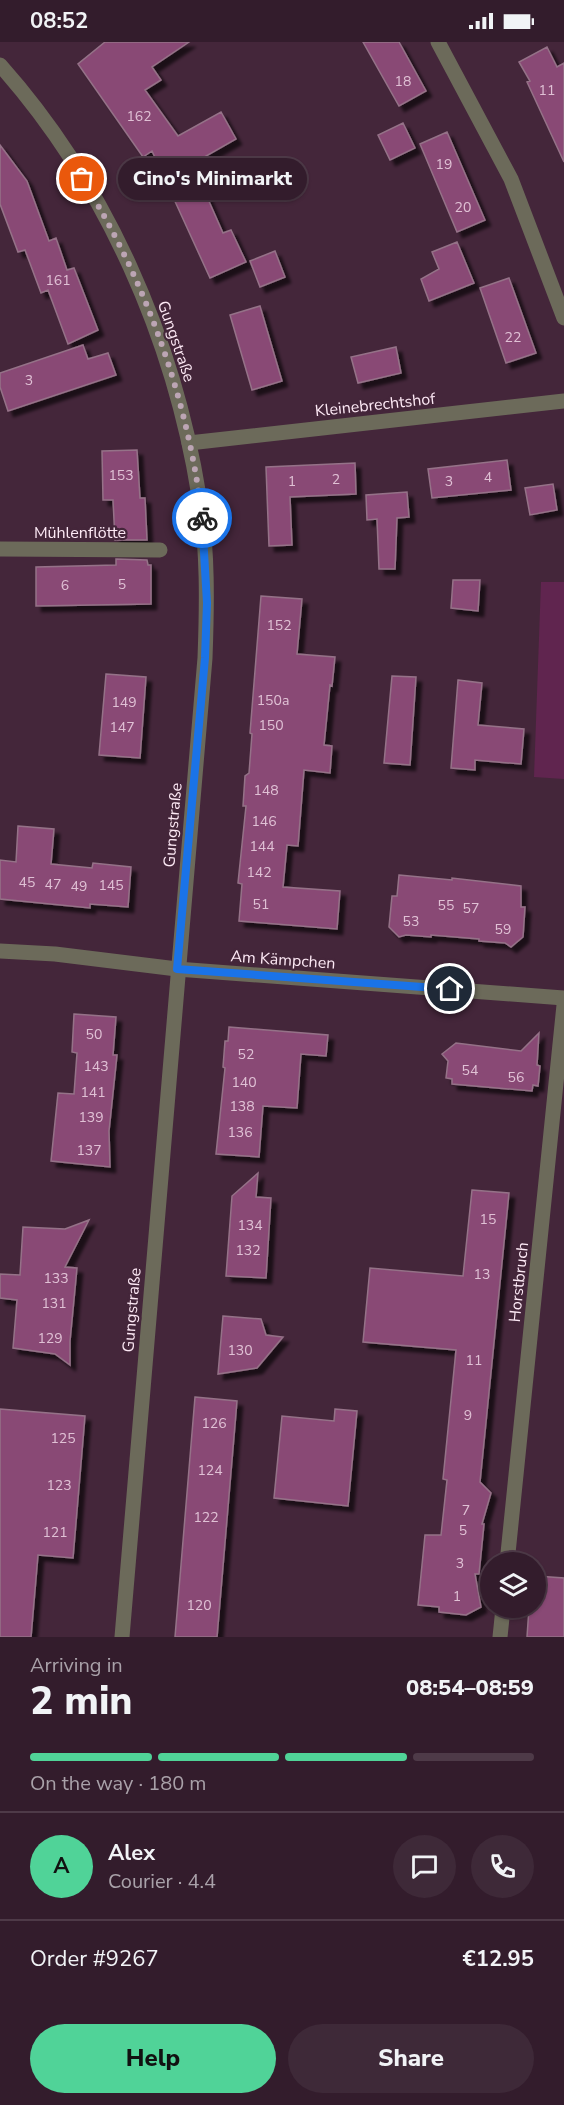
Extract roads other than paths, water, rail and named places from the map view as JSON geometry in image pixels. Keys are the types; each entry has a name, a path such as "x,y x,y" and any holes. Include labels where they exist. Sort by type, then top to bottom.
{"street":[{"path":"438,42 511,179 564,318"},
{"name":"Gungstraße","path":"0,65 51,130 103,211 121,247 171,371 200,497 205,551 207,603 205,658 122,1637"},
{"name":"Kleinebrechtshof","path":"189,443 564,401"},
{"name":"Mühlenflötte","path":"0,549 160,550"},
{"name":"Am Kämpchen","path":"0,951 55,954 177,969 564,998"},
{"name":"Horstbruch","path":"508,1552 564,1005"},
{"path":"500,1637 502,1618"}],"place":[{"name":"Cino's Minimarkt","path":"82,179"}]}
